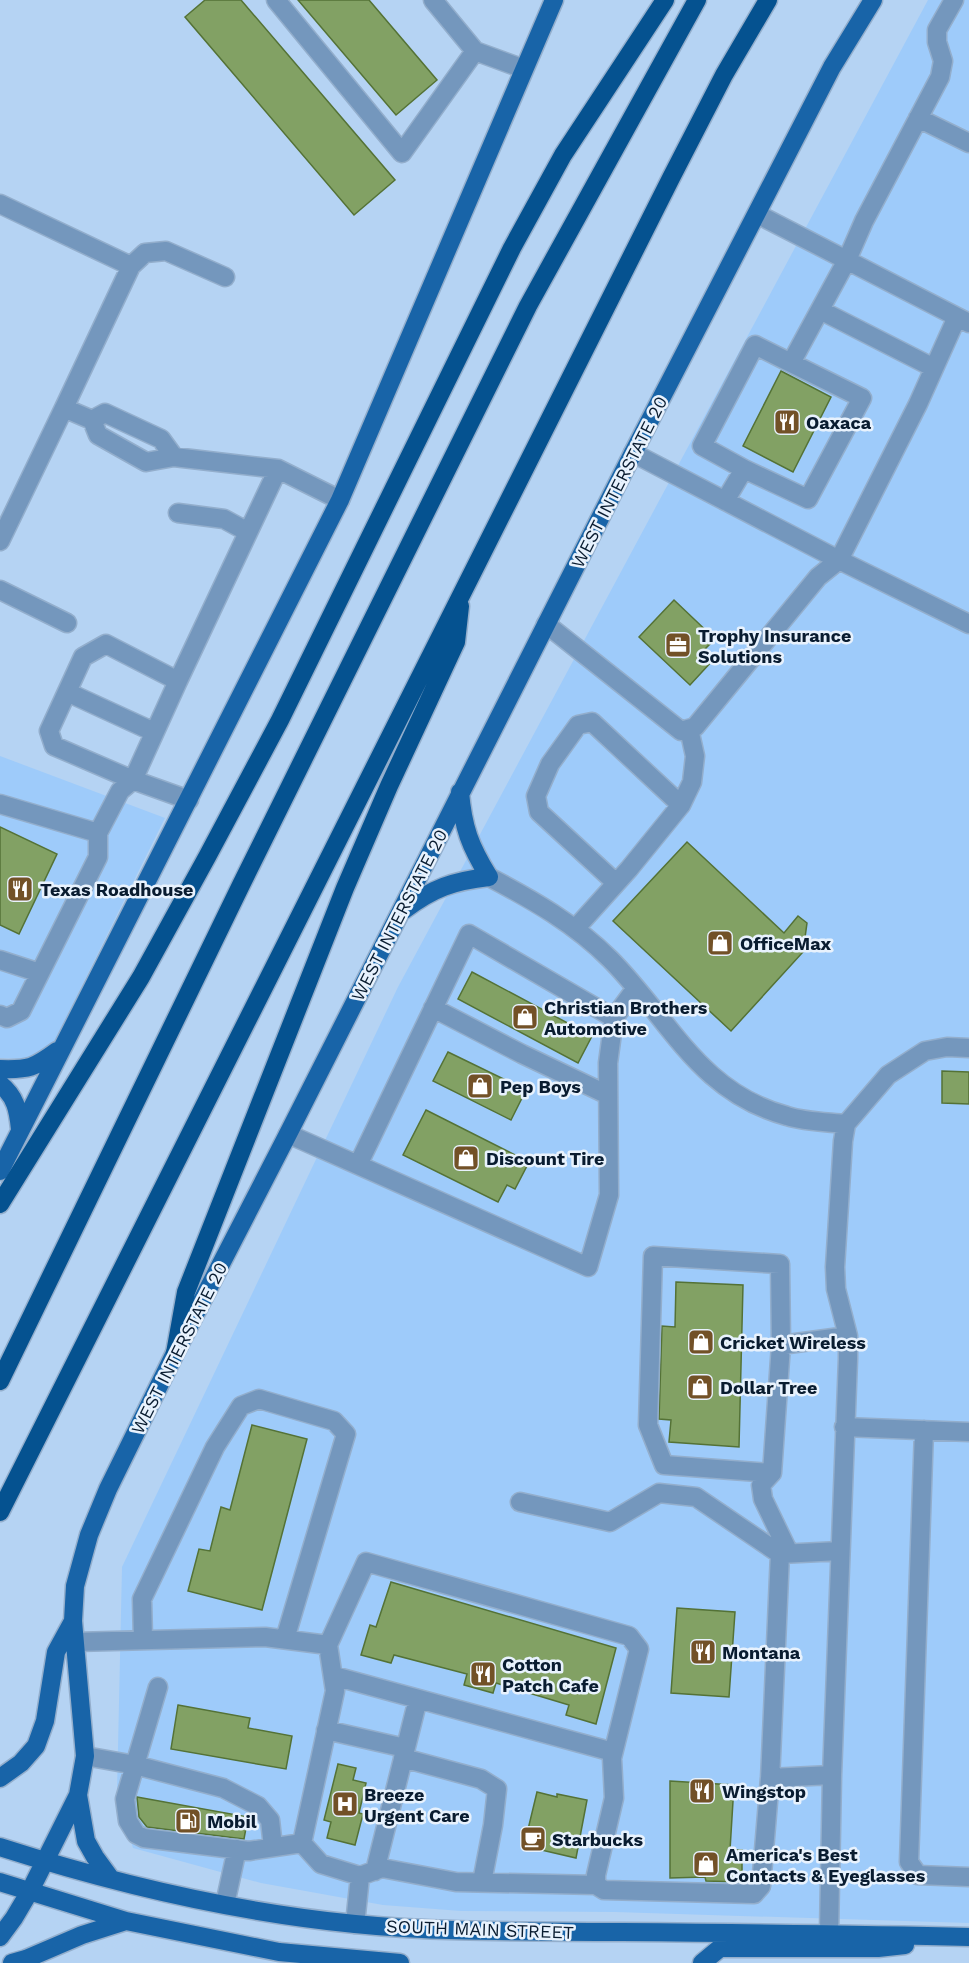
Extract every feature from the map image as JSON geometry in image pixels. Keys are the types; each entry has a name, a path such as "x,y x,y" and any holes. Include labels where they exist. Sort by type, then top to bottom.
{"highway":[{"path":"0,1204 141,977 207,857 280,720 512,248 562,155 665,0"},
{"path":"0,1381 241,885 528,306 697,0"},
{"path":"0,1512 724,75 768,0"},
{"path":"175,1353 186,1292 282,1046 389,786 456,642 460,595"}],"main road":[{"path":"0,1171 339,500 554,0"},
{"name":"WEST INTERSTATE 20","path":"0,1937 30,1891 78,1795 85,1756 73,1621 75,1586 89,1535 108,1489 633,453 832,67 873,0"},
{"path":"400,913 424,895 450,883 489,877 468,839 462,819 460,792"},
{"path":"0,1069 17,1071 31,1068 61,1048"},
{"path":"0,1084 14,1098 20,1129"},
{"path":"0,1778 21,1763 36,1746 45,1721 56,1653 73,1621"},
{"path":"78,1795 86,1841 111,1879"},
{"name":"SOUTH MAIN STREET","path":"0,1847 111,1879 225,1904 289,1916 355,1924 486,1931 829,1934 969,1938"},
{"name":"SOUTH MAIN STREET","path":"0,1882 126,1921 277,1957 398,1963"},
{"path":"12,1963 82,1935 126,1921"},
{"path":"702,1963 720,1948 878,1948 969,1938"}],"lane":[{"path":"276,0 402,153 475,51"},
{"path":"433,0 475,51 524,69"},
{"path":"791,363 847,260 864,221 940,77 942,62 937,42 937,30 954,0"},
{"path":"918,118 969,143"},
{"path":"0,204 130,266"},
{"path":"546,624 681,731 695,727 818,577 839,561 934,368 963,320 757,214"},
{"path":"0,541 130,266 145,253 166,251 225,277"},
{"path":"820,310 934,368"},
{"path":"755,345 862,398 808,500 744,469 702,446 755,345"},
{"path":"64,408 92,420 98,435 146,462 174,457 278,469 339,500"},
{"path":"92,420 105,412 162,439 174,457"},
{"path":"633,453 839,561 969,624"},
{"path":"0,1016 7,1018 21,1011 98,857 98,833 120,791 133,780 278,469"},
{"path":"725,501 744,469"},
{"path":"178,513 224,519 248,532"},
{"path":"0,590 67,623"},
{"path":"178,681 106,644 83,657 49,731 54,746 133,780 189,800"},
{"path":"67,692 154,732"},
{"path":"616,883 539,812 536,796 550,764 579,724 592,722 681,804"},
{"path":"575,929 681,804 692,782 695,756 689,729"},
{"path":"0,804 98,833"},
{"path":"489,877 527,897 575,929 610,959 697,1063 724,1087 743,1099 789,1117 846,1124"},
{"path":"357,1165 469,934 614,1018"},
{"path":"0,960 39,973"},
{"path":"288,1134 588,1267 609,1195 608,1063 614,1018 636,988"},
{"path":"433,1008 608,1095"},
{"path":"829,1934 832,1775 848,1359 848,1336 836,1288 835,1267 843,1141 846,1124 888,1075 926,1051 947,1047 969,1048"},
{"path":"302,1843 321,1864 368,1873 382,1868 456,1882 596,1885 604,1890 754,1894 761,1886 784,1553 763,1499 760,1485 772,1473 781,1345 780,1264 653,1256 648,1425 664,1465 772,1473"},
{"path":"781,1345 848,1336"},
{"path":"143,1640 142,1599 209,1458 241,1406 259,1399 334,1421 346,1434 285,1639"},
{"path":"844,1427 969,1432"},
{"path":"924,1430 909,1862 918,1875 969,1877"},
{"path":"520,1502 610,1522 659,1493 696,1497 784,1553 840,1551"},
{"path":"302,1843 335,1691 328,1645 366,1562 629,1636 639,1649 613,1752 614,1798 596,1875 596,1885"},
{"path":"75,1642 265,1637 328,1645"},
{"path":"334,1676 613,1752"},
{"path":"158,1687 125,1799 128,1821 136,1834 144,1838 249,1851 302,1843"},
{"path":"355,1924 404,1753 417,1699"},
{"path":"326,1730 481,1779 497,1789 482,1882"},
{"path":"85,1756 222,1788 258,1806 270,1820 273,1847"},
{"path":"770,1780 770,1778 832,1775"},
{"path":"225,1904 237,1849"}],"shaded area":[{"path":"928,0 969,0 969,1923 615,1912 461,1911 383,1905 261,1883 133,1848 117,1792 122,1567 398,987"},
{"path":"0,756 165,818 53,1044 26,1059 0,1058"}],"building":[{"path":"205,0 241,0 395,180 354,215 185,17"},
{"path":"298,0 369,0 437,80 396,115"},
{"name":"Oaxaca","path":"781,371 831,397 793,472 743,446"},
{"name":"Trophy Insurance Solutions","path":"674,600 715,639 703,651 713,660 690,685 639,637"},
{"name":"Texas Roadhouse","path":"0,827 57,854 19,934 0,925"},
{"name":"OfficeMax","path":"687,842 784,933 798,916 807,923 803,952 731,1031 613,921"},
{"name":"Christian Brothers Automotive","path":"472,972 592,1036 578,1063 458,999"},
{"name":"Pep Boys","path":"448,1052 526,1090 511,1120 433,1081"},
{"path":"942,1071 969,1072 969,1104 942,1103"},
{"name":"Discount Tire","path":"426,1110 529,1162 515,1189 507,1185 498,1202 403,1155"},
{"path":"676,1282 743,1285 739,1447 669,1442 671,1420 659,1419 662,1326 675,1327"},
{"path":"252,1425 307,1439 262,1610 188,1591 199,1549 210,1551 221,1507 230,1510"},
{"path":"391,1582 616,1648 596,1724 566,1715 569,1705 496,1683 493,1693 464,1685 467,1674 394,1655 391,1663 361,1655 370,1625 376,1627"},
{"name":"Montana","path":"677,1608 735,1612 729,1697 671,1693"},
{"path":"178,1705 250,1718 248,1728 292,1736 286,1769 171,1749"},
{"path":"338,1764 356,1768 353,1780 366,1783 359,1813 363,1814 355,1845 327,1838 331,1822 324,1820"},
{"path":"670,1781 734,1785 730,1850 742,1850 742,1882 706,1881 705,1877 670,1878"},
{"path":"537,1792 587,1800 576,1858 524,1846"},
{"path":"137,1797 248,1817 244,1839 147,1827 139,1817"}],"place":[{"name":"Oaxaca","path":"787,422"},
{"name":"Trophy Insurance Solutions","path":"678,645"},
{"name":"Texas Roadhouse","path":"20,889"},
{"name":"OfficeMax","path":"720,943"},
{"name":"Christian Brothers Automotive","path":"525,1017"},
{"name":"Pep Boys","path":"480,1086"},
{"name":"Discount Tire","path":"466,1158"},
{"name":"Cricket Wireless","path":"701,1342"},
{"name":"Dollar Tree","path":"700,1387"},
{"name":"Montana","path":"703,1652"},
{"name":"Cotton Patch Cafe","path":"483,1674"},
{"name":"Wingstop","path":"702,1791"},
{"name":"Breeze Urgent Care","path":"345,1804"},
{"name":"Mobil","path":"188,1821"},
{"name":"Starbucks","path":"533,1839"},
{"name":"America's Best Contacts & Eyeglasses","path":"706,1864"}]}
